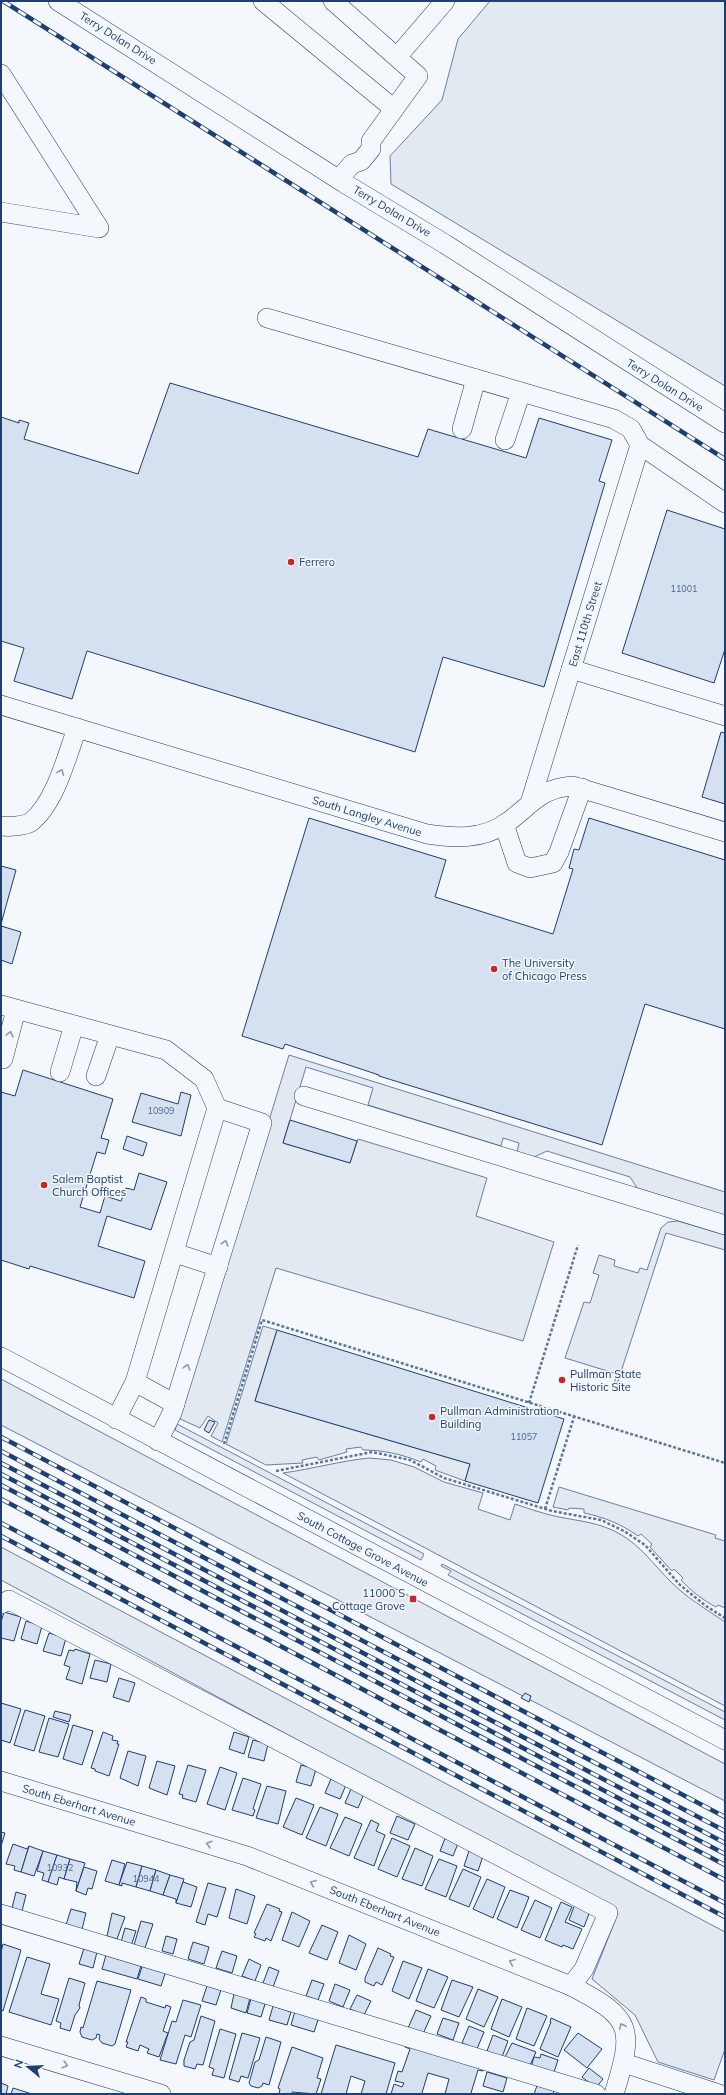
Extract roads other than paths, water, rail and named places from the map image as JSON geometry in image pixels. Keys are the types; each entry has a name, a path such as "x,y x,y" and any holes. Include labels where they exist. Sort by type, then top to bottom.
{"street":[{"name":"Terry Dolan Drive","path":"58,1 339,179 446,244 725,423"},
{"path":"263,1 394,109"},
{"path":"333,1 418,76 371,141 363,142 351,157 352,164 339,179"},
{"path":"397,58 445,1"},
{"path":"1,74 99,228 1,212"},
{"path":"267,318 614,419 631,429 640,445 725,503"},
{"path":"462,429 476,378"},
{"path":"505,440 521,392"},
{"name":"East 110th Street","path":"530,803 640,445"},
{"path":"571,670 725,716"},
{"name":"South Langley Avenue","path":"1,705 427,834 468,837 487,832 504,824 546,791 559,787 573,786 725,832"},
{"path":"1,826 30,823 44,808 60,775 77,728"},
{"path":"504,824 517,863 530,868 553,863 564,838 582,788"},
{"path":"1,1058 4,1059 9,1008 166,1050 204,1079 217,1108 175,1253 135,1382 116,1419"},
{"path":"60,1072 74,1025"},
{"path":"96,1076 110,1035"},
{"path":"304,1096 725,1225"},
{"path":"158,1441 175,1404 262,1123 217,1108"},
{"path":"175,1253 218,1268"},
{"name":"South Cottage Grove Avenue","path":"1,1357 725,1740"},
{"path":"135,1382 175,1404"},
{"path":"1,1604 10,1600 608,1913 584,1970 571,1986"},
{"name":"South Eberhart Avenue","path":"1,1781 247,1856 571,1986 595,1998 616,2014 624,2026 627,2038 624,2063 614,2094"},
{"path":"1,1914 596,2094"},
{"path":"1,2046 161,2094"},
{"path":"624,2063 719,2094"}],"railway":[{"path":"3,1 725,459"},
{"path":"1,1437 725,1817"},
{"path":"1,1451 725,1831"},
{"path":"1,1463 725,1843"},
{"path":"1,1474 725,1854"},
{"path":"1,1485 725,1865"},
{"path":"1,1499 725,1880"},
{"path":"1,1523 725,1903"},
{"path":"1,1536 725,1917"}],"place":[{"name":"Ferrero","path":"291,562"},
{"name":"The University of Chicago Press","path":"494,969"},
{"name":"Salem Baptist Church Offices","path":"44,1185"},
{"name":"Pullman State Historic Site","path":"562,1380"},
{"name":"Pullman Administration Building","path":"432,1417"},
{"name":"11000 S Cottage Grove","path":"413,1599"}]}
